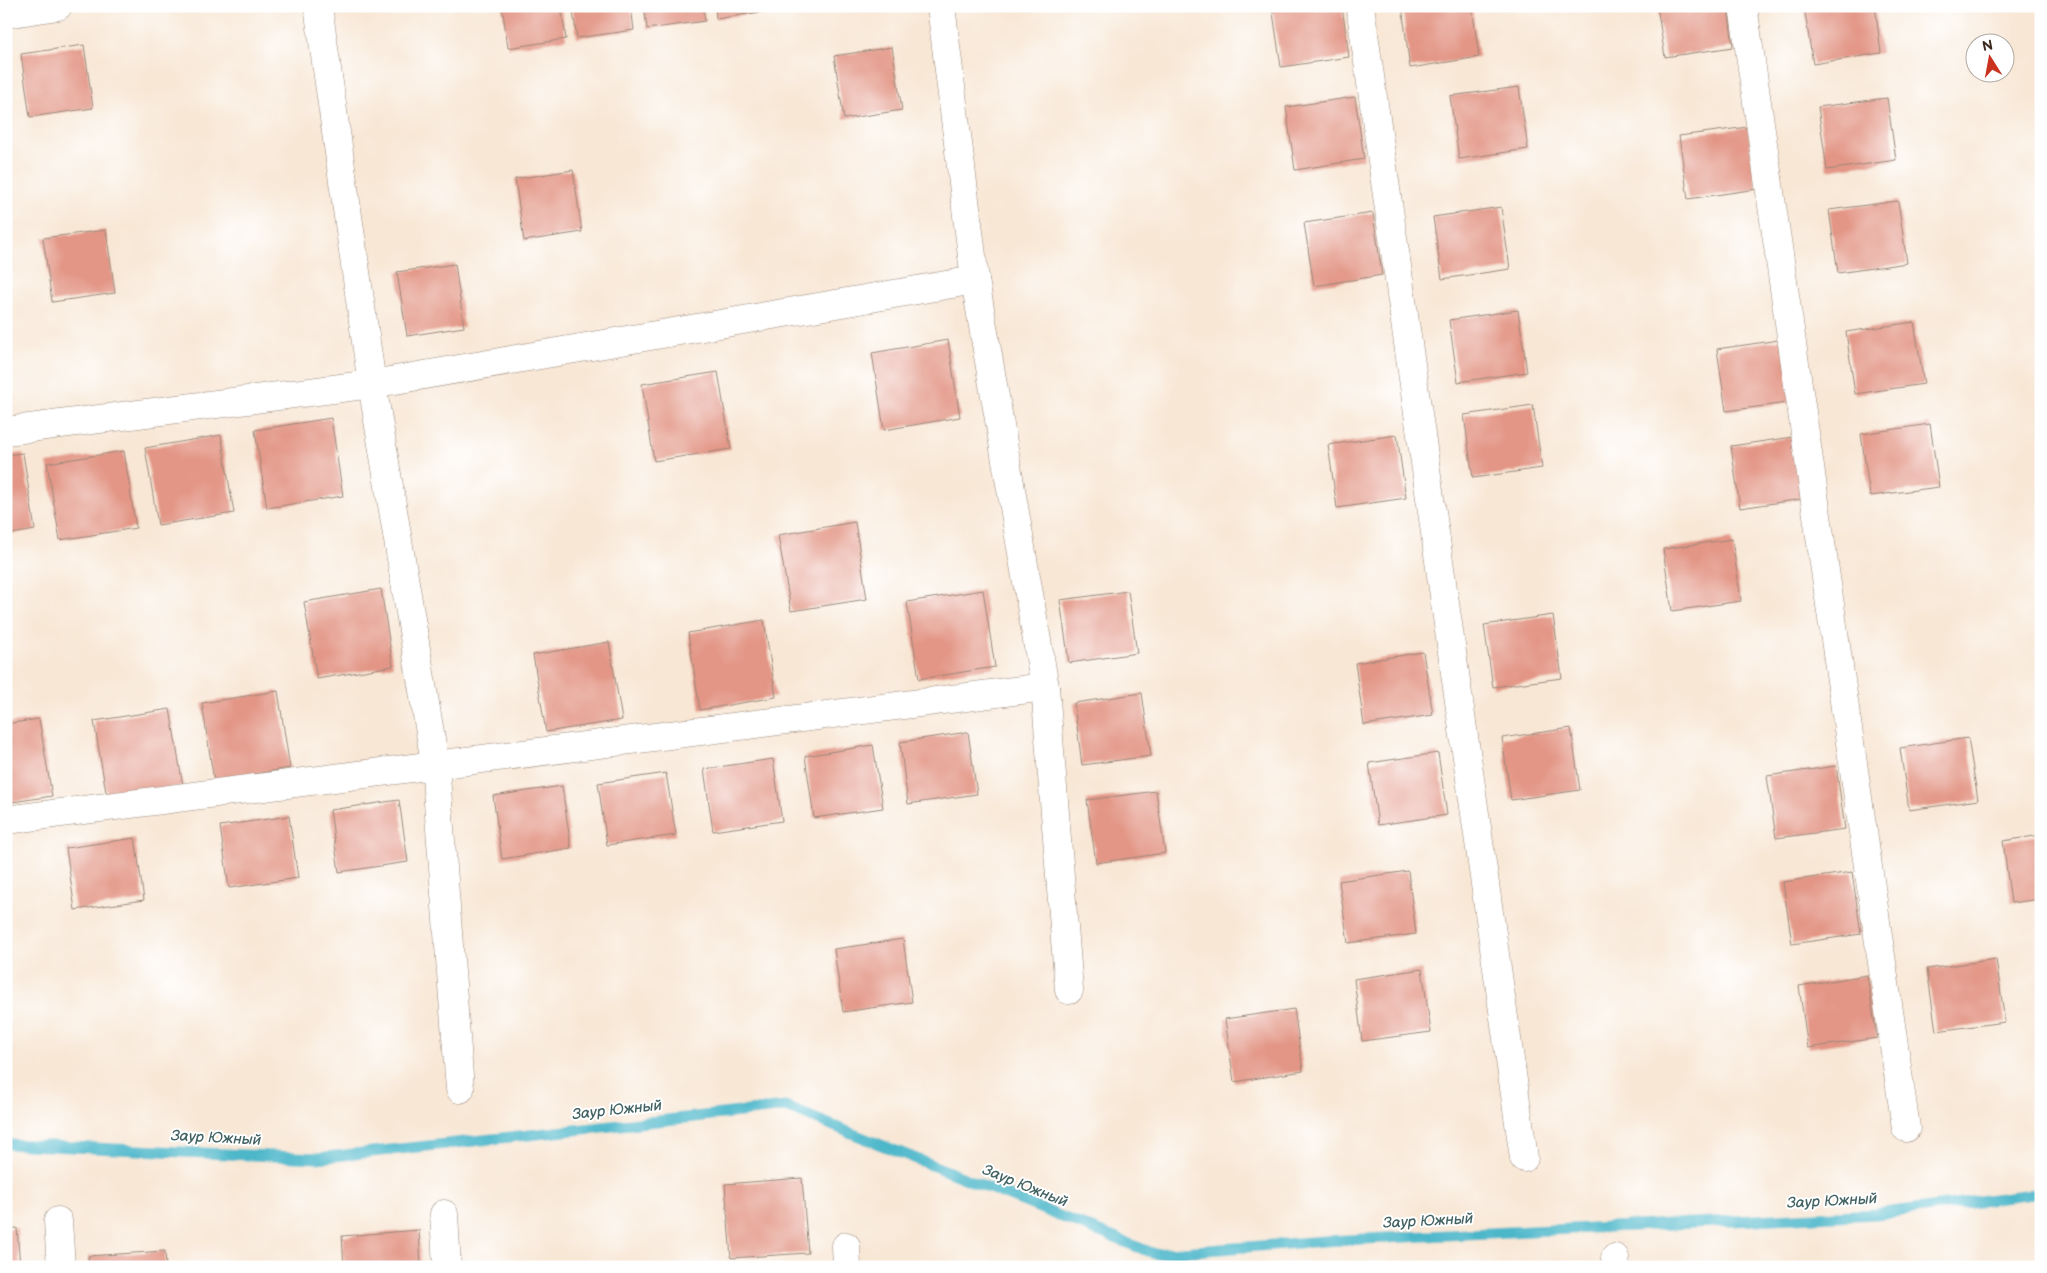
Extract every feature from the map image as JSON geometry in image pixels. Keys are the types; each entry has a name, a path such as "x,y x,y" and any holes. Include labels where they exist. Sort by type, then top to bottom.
{"street":[{"path":"6,14 58,6"},
{"path":"318,6 372,384 435,763 460,1089"},
{"path":"940,6 975,280 1045,686 1069,990"},
{"path":"1360,6 1524,1158"},
{"path":"1744,6 1906,1128"},
{"path":"6,430 372,384 975,280"},
{"path":"6,820 435,763 1045,686"},
{"path":"444,1214 447,1267"},
{"path":"58,1221 61,1267"}],"building":[{"path":"502,6 561,6 566,39 508,48"},
{"path":"572,6 631,6 634,30 577,38"},
{"path":"644,6 703,6 705,21 647,29"},
{"path":"715,6 774,6 774,10 716,19"},
{"path":"1272,6 1342,6 1349,57 1281,67"},
{"path":"1402,6 1472,6 1479,57 1410,68"},
{"path":"1657,6 1728,6 1733,47 1665,57"},
{"path":"1804,6 1875,6 1881,53 1813,64"},
{"path":"84,45 93,108 30,117 21,54"},
{"path":"892,47 902,110 844,119 834,56"},
{"path":"1519,87 1528,149 1459,159 1450,96"},
{"path":"1355,97 1364,159 1295,170 1286,107"},
{"path":"1887,98 1896,160 1827,170 1818,107"},
{"path":"1748,127 1757,189 1688,199 1679,136"},
{"path":"573,170 582,232 524,241 515,179"},
{"path":"1898,201 1907,263 1838,273 1829,210"},
{"path":"1501,207 1510,269 1442,279 1433,217"},
{"path":"1373,213 1382,275 1314,286 1304,223"},
{"path":"106,230 115,293 52,302 43,238"},
{"path":"455,264 464,327 407,336 397,272"},
{"path":"1518,310 1527,372 1458,382 1449,320"},
{"path":"1914,322 1924,384 1855,394 1846,332"},
{"path":"1786,339 1795,402 1726,411 1717,349"},
{"path":"948,340 960,417 884,430 872,353"},
{"path":"718,372 731,449 654,461 642,384"},
{"path":"1533,405 1542,468 1473,478 1464,415"},
{"path":"331,418 343,496 267,508 255,430"},
{"path":"1930,424 1939,487 1870,496 1861,434"},
{"path":"221,435 234,513 158,525 145,448"},
{"path":"1397,435 1406,498 1337,508 1328,445"},
{"path":"1800,436 1809,498 1740,508 1731,446"},
{"path":"124,451 136,528 60,540 47,463"},
{"path":"23,453 35,530 6,535 6,455"},
{"path":"855,522 867,599 791,611 778,535"},
{"path":"1732,539 1741,601 1672,611 1663,549"},
{"path":"381,589 393,666 317,679 304,602"},
{"path":"983,590 995,667 919,679 907,602"},
{"path":"1128,591 1137,653 1069,663 1060,600"},
{"path":"1553,615 1562,678 1493,687 1484,625"},
{"path":"764,620 776,697 700,710 688,633"},
{"path":"609,642 622,720 546,732 533,655"},
{"path":"1423,652 1433,715 1364,725 1355,663"},
{"path":"278,691 290,768 214,781 202,703"},
{"path":"1142,693 1151,756 1082,765 1074,703"},
{"path":"170,709 183,786 107,798 94,721"},
{"path":"39,719 52,796 6,803 6,724"},
{"path":"1571,728 1580,790 1511,800 1502,738"},
{"path":"968,732 977,794 908,804 900,742"},
{"path":"1968,738 1978,800 1909,810 1900,748"},
{"path":"873,745 883,808 814,818 805,756"},
{"path":"1438,753 1447,815 1378,825 1369,763"},
{"path":"773,759 782,821 713,831 704,769"},
{"path":"1836,766 1845,829 1776,838 1767,776"},
{"path":"666,773 676,835 607,845 598,783"},
{"path":"562,786 571,848 502,859 493,796"},
{"path":"1156,791 1165,853 1096,863 1087,800"},
{"path":"399,800 408,862 339,872 330,810"},
{"path":"289,816 298,878 229,888 220,826"},
{"path":"2041,835 2041,899 2011,903 2003,841"},
{"path":"135,838 144,900 75,910 66,848"},
{"path":"1408,871 1416,934 1348,943 1339,881"},
{"path":"1852,872 1861,934 1792,944 1783,882"},
{"path":"903,939 912,1002 843,1012 834,949"},
{"path":"1996,959 2005,1022 1936,1031 1927,969"},
{"path":"1422,969 1431,1032 1362,1041 1354,979"},
{"path":"1867,975 1877,1038 1808,1048 1799,986"},
{"path":"1294,1009 1303,1071 1234,1082 1225,1019"},
{"path":"802,1178 808,1253 731,1258 725,1184"},
{"path":"17,1228 20,1267 6,1267 6,1229"},
{"path":"419,1230 421,1267 344,1267 342,1236"},
{"path":"165,1251 166,1267 89,1267 88,1256"},
{"path":"1040,1263 1040,1267 1009,1267 1009,1265"}],"waterway":[{"name":"Заур Южный","path":"6,1144 317,1158 786,1107 1155,1254 1324,1241 1876,1214 2041,1193"}]}
